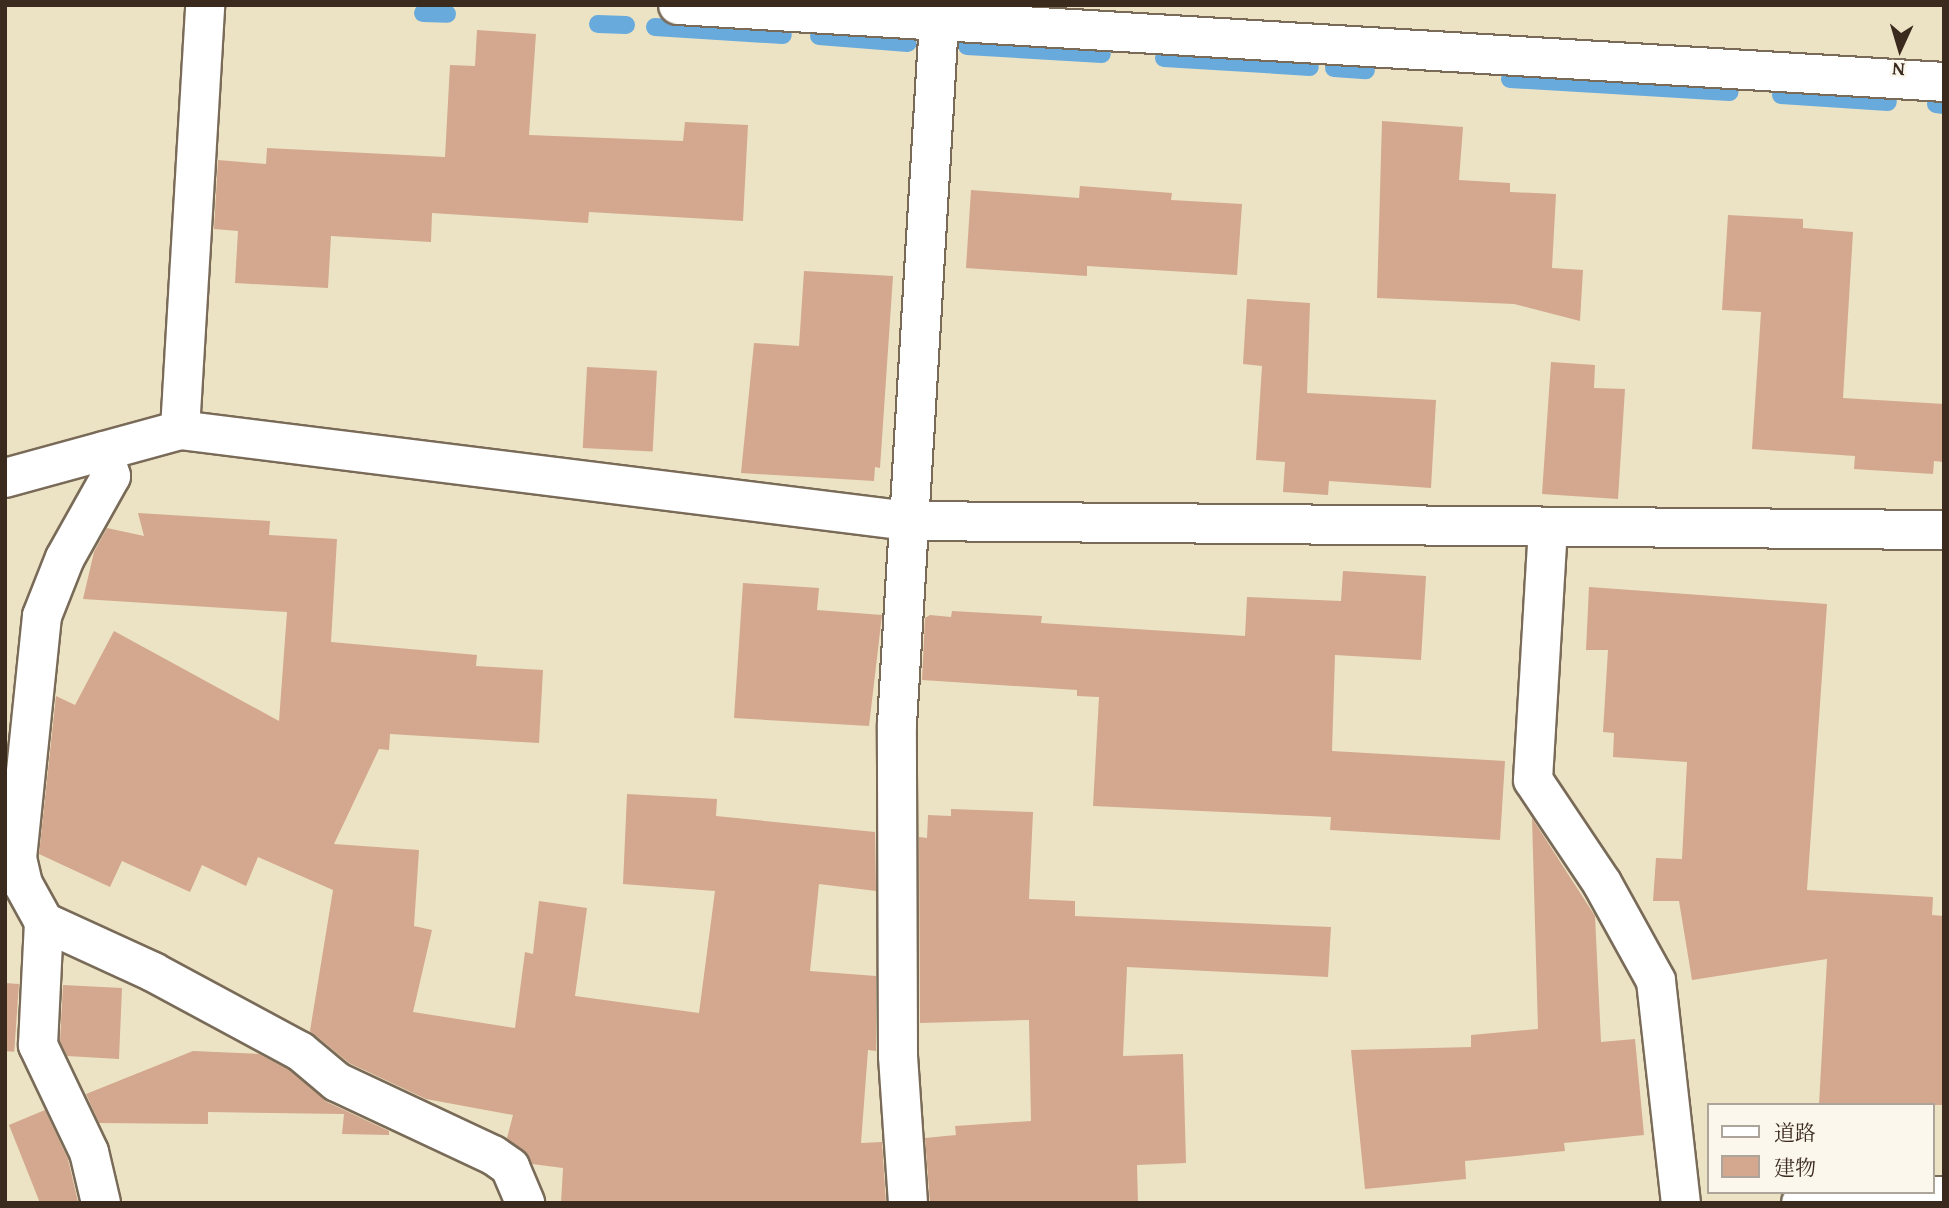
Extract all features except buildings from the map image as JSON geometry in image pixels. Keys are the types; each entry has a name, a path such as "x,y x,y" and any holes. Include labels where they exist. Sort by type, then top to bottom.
{"street":[{"path":"180,430 205,5"},
{"path":"678,5 939,13 1944,82"},
{"path":"908,1203 898,1056 894,890 897,724 939,13"},
{"path":"5,478 180,430 909,521 1944,530"},
{"path":"101,1203 89,1152 38,1045 44,922 11,858 42,616 65,558 111,475 103,451"},
{"path":"1548,527 1533,780 1602,883 1656,981 1681,1203"},
{"path":"44,922 153,972 300,1051 337,1082 494,1155 510,1167 524,1203"},
{"path":"1801,1203 1944,1196"}],"waterway":[{"path":"423,13 447,14"},
{"path":"598,24 626,25"},
{"path":"655,27 783,35"},
{"path":"819,36 908,43"},
{"path":"967,46 1102,54"},
{"path":"1164,58 1310,67"},
{"path":"1334,68 1366,70"},
{"path":"1510,79 1730,92"},
{"path":"1781,95 1888,102"},
{"path":"1936,104 1944,105"}]}
